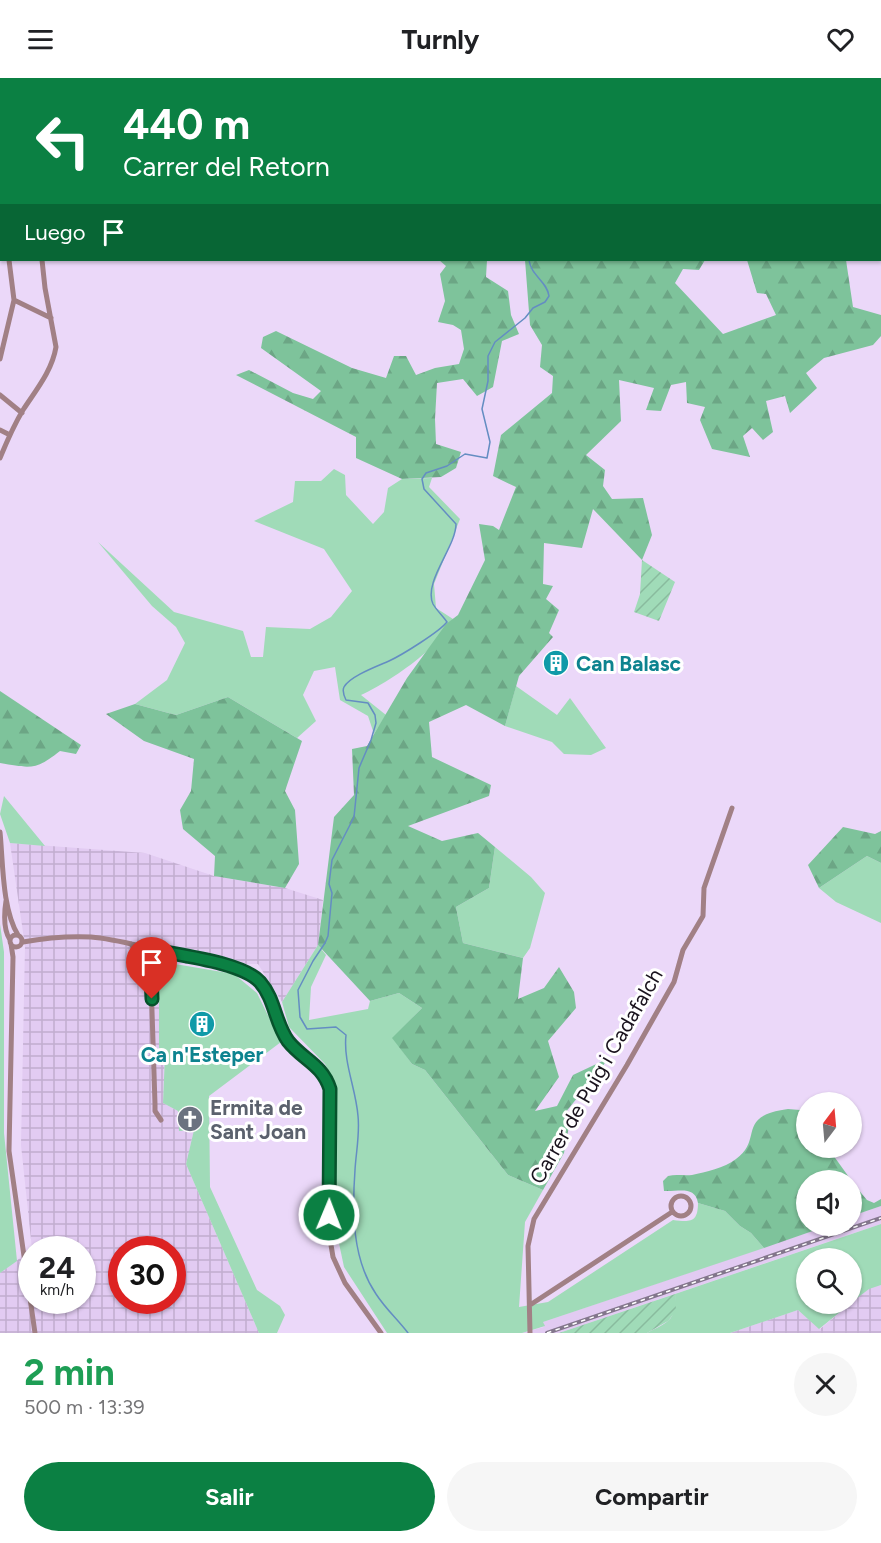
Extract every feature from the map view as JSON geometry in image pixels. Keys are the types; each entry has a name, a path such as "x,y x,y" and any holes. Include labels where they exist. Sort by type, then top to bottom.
{"street":[{"path":"0,359 14,300 9,261"},
{"path":"0,458 10,435 54,357 56,347 42,261"},
{"path":"14,300 51,318"},
{"path":"0,395 22,413"},
{"path":"0,430 10,435"},
{"name":"Carrer de Puig i Cadafalch","path":"530,1332 528,1246 534,1219 674,982 682,950 703,916 704,888 732,808"},
{"path":"0,832 7,896 13,927 20,940"},
{"path":"7,896 4,915 13,957 9,1151 35,1333"},
{"path":"10,942 13,935 20,940 89,937 228,966 260,982 267,992 280,1029 287,1039 322,1071 328,1081 331,1100 329,1233 333,1257 345,1283 381,1333"},
{"path":"10,942 15,947 20,940"},
{"path":"13,957 20,940"},
{"path":"131,944 153,975"},
{"path":"153,949 155,1111 161,1120"},
{"path":"153,975 162,965 181,956"},
{"path":"530,1305 672,1212"}],"shaded area":[{"path":"10,843 145,853 214,876 285,888 323,900 318,945 282,1002 258,964 175,964 165,1054 163,1103 178,1111 194,1130 186,1164 259,1333 0,1333 0,1273 18,1260 18,1314 96,1314 96,1236 31,1236 21,1145 25,946"},
{"path":"881,1206 881,1224 862,1230 862,1213"},
{"path":"797,1236 846,1236 810,1248 796,1248 796,1253 559,1333 522,1333 544,1327 543,1322"},
{"path":"881,1285 881,1333 730,1333 796,1311 796,1314 803,1314 820,1329 838,1314 862,1314 862,1294 869,1288"}],"green space":[{"path":"440,261 487,261 486,277 508,291 511,315 519,334 502,341 493,387 477,396 463,379 437,383 436,444 461,452 456,468 441,477 402,479 356,458 356,437 236,375 249,370 293,393 313,399 321,391 261,348 263,337 276,331 352,368 386,378 394,356 406,356 416,375 435,368 459,364 464,349 461,330 453,325 438,322 445,301 440,274 446,266"},
{"path":"525,261 704,261 699,270 683,269 675,283 723,334 776,315 766,294 757,293 747,261 846,261 853,307 881,315 881,336 873,345 824,358 806,373 817,388 790,413 785,396 766,401 773,432 763,440 752,428 743,436 750,457 712,449 700,420 705,407 687,403 686,382 671,385 661,411 646,410 654,388 619,380 621,421 586,455 605,470 603,486 612,499 643,498 652,535 642,560 593,509 582,548 544,543 543,584 553,586 546,599 559,610 549,633 553,637 519,676 505,726 466,705 429,722 432,757 491,785 489,796 408,826 442,841 478,833 495,847 489,888 456,907 463,943 523,958 518,999 544,988 559,967 574,992 576,1008 548,1041 559,1077 535,1111 557,1106 573,1075 607,1059 565,1113 570,1120 564,1153 543,1190 508,1175 425,1070 412,1064 392,1038 422,1008 399,993 370,1001 318,945 334,817 354,795 352,749 367,746 407,678 446,624 458,615 485,560 479,524 493,526 499,530 516,487 493,476 501,435 552,393 553,376 540,367 542,345 530,325"},
{"path":"334,469 345,475 346,495 373,524 384,512 388,488 402,479 432,478 429,487 460,519 434,584 436,608 453,619 418,659 386,682 361,695 386,715 374,734 368,716 340,700 335,667 314,671 303,695 316,721 297,738 228,697 176,715 135,704 167,680 185,643 176,627 152,606 98,542 174,612 243,631 251,657 263,657 266,627 310,629 331,617 352,591 324,549 254,521 293,502 295,481 321,481"},
{"path":"642,560 675,582 659,621 634,612 640,594"},
{"path":"516,686 557,715 570,698 606,748 591,755 564,754 552,742 505,726"},
{"path":"0,691 81,745 76,754 60,751 38,765 26,767 0,763"},
{"path":"228,697 302,741 285,791 295,810 299,864 285,888 214,876 215,856 183,829 180,810 191,791 194,759 144,741 106,714 135,704 176,715"},
{"path":"4,796 45,846 10,843 0,814"},
{"path":"843,827 875,834 881,831 881,863 867,856 819,888 808,865"},
{"path":"495,847 531,877 545,893 530,948 523,958 463,943 456,907 489,888"},
{"path":"867,856 881,863 881,923 836,902 819,888"},
{"path":"0,924 4,952 4,1133 17,1261 0,1273"},
{"path":"318,945 326,955 311,987 309,1020 368,1009 370,1001 399,993 422,1008 393,1038 412,1064 425,1070 508,1175 543,1190 525,1222 519,1307 548,1302 673,1220 692,1220 698,1210 698,1203 725,1211 751,1233 764,1248 543,1322 545,1326 522,1333 387,1333 344,1267 336,1229 333,1079 325,1064 289,1027 282,1002"},
{"path":"175,964 234,974 257,993 281,1042 209,1096 210,1187 257,1290 280,1306 285,1315 277,1333 259,1333 186,1164 194,1130 179,1131 178,1111 163,1103 165,1054 159,1051 159,987 164,972"},
{"path":"796,1110 796,1158 835,1158 844,1170 796,1170 796,1236 798,1236 764,1248 751,1233 725,1211 698,1203 696,1197 690,1192 664,1191 663,1181 668,1176 692,1175 720,1167 736,1159 748,1144 756,1123 761,1117 772,1112"},
{"path":"862,1194 874,1203 881,1199 881,1206 862,1213"},
{"path":"881,1224 881,1285 862,1294 862,1248 810,1248 846,1236 862,1236 862,1230"},
{"path":"796,1253 796,1311 730,1333 647,1333 670,1319 674,1310 675,1294"},
{"path":"675,1294 676,1311 668,1321 647,1333 559,1333"},
{"path":"802,1314 838,1314 819,1329"}],"waterway":[{"path":"408,1333 376,1294 362,1266 358,1250 354,1218 358,1123 357,1106 346,1055 346,1035 336,1027 307,1029 300,1017 298,990 328,936 332,860 354,817 359,768 376,723 375,715 368,703 346,700 343,689 352,679 402,654 447,622 433,604 431,595 432,585 455,533 456,524 424,489 422,479 426,473 447,466 465,454 487,458 490,442 482,409 488,381 488,356 495,342 525,318 533,308 545,302 549,296 529,261"}],"railway":[{"path":"547,1333 881,1218"}],"place":[{"name":"Can Balasc","path":"556,663"},
{"name":"Ca n'Esteper","path":"202,1024"},
{"name":"Ermita de Sant Joan","path":"190,1119"}],"route":[{"path":"152,999 150,949 228,966 241,970 260,982 267,992 280,1029 297,1050 322,1071 328,1081 331,1100 329,1215"}]}
